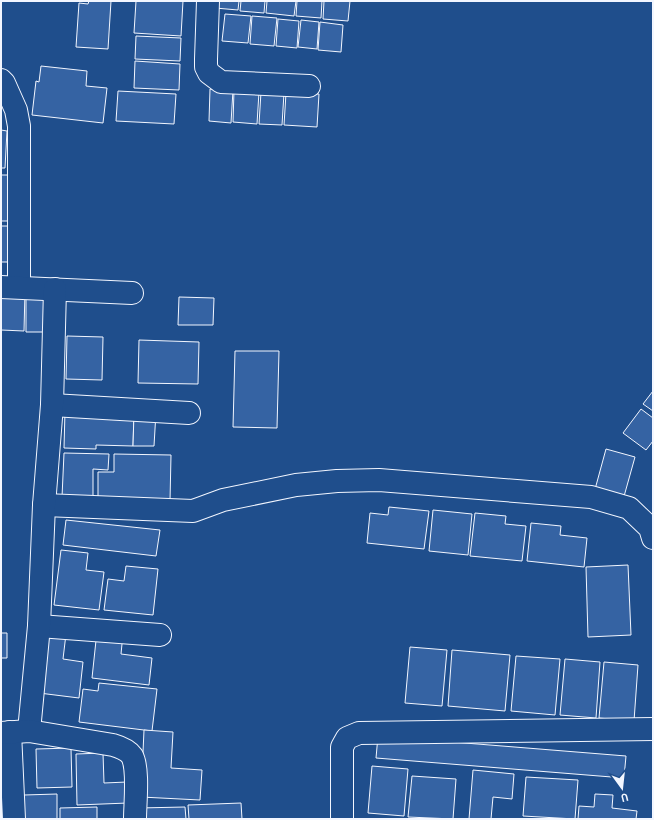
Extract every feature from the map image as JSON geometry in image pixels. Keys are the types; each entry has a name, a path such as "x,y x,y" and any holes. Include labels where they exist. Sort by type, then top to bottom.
{"street":[{"path":"208,1 206,68 209,73 221,82 309,86"},
{"path":"1,80 4,83 16,110 19,126 10,287 132,293"},
{"path":"14,819 13,732 39,626 44,506 52,405 55,289"},
{"path":"52,405 189,413"},
{"path":"44,506 193,511 223,500 296,485 337,481 379,480 591,497 629,508 650,528 653,538"},
{"path":"39,626 160,635"},
{"path":"342,819 342,746 347,738 359,733 653,729"},
{"path":"13,732 113,745 125,750 132,756 136,767 135,819"}],"building":[{"path":"89,1 111,1 108,49 76,47 79,3 88,4"},
{"path":"136,1 183,1 181,36 134,33"},
{"path":"215,1 239,1 238,10 215,8"},
{"path":"241,1 265,1 264,13 240,11"},
{"path":"267,1 296,1 294,16 266,13"},
{"path":"297,1 322,1 321,18 296,16"},
{"path":"324,1 350,1 348,21 323,19"},
{"path":"225,14 251,16 248,43 222,41"},
{"path":"252,16 277,18 274,46 250,44"},
{"path":"278,19 299,21 297,48 276,46"},
{"path":"301,20 319,22 317,49 298,47"},
{"path":"320,22 343,25 341,52 318,50"},
{"path":"136,36 181,38 180,61 135,59"},
{"path":"135,61 180,64 179,90 134,88"},
{"path":"41,66 87,71 86,86 107,88 103,123 32,115 36,81 39,82"},
{"path":"210,89 233,90 231,123 209,121"},
{"path":"234,90 259,92 257,124 233,122"},
{"path":"118,91 176,94 174,124 116,121"},
{"path":"261,92 284,93 282,125 259,124"},
{"path":"286,93 319,94 317,127 284,125"},
{"path":"1,130 7,131 5,168 1,168"},
{"path":"1,175 9,175 15,221 1,221"},
{"path":"1,226 16,226 14,262 1,262"},
{"path":"1,291 25,291 24,331 1,330"},
{"path":"26,291 54,292 47,332 26,332"},
{"path":"179,297 214,298 213,325 178,325"},
{"path":"67,336 103,337 102,380 66,379"},
{"path":"139,340 199,342 198,384 138,383"},
{"path":"235,351 279,351 277,428 233,427"},
{"path":"653,391 653,411 643,404"},
{"path":"641,409 653,418 653,441 646,450 623,433"},
{"path":"65,411 134,412 133,446 96,445 96,449 64,448"},
{"path":"134,412 156,412 154,446 133,446"},
{"path":"606,449 635,457 623,500 594,493"},
{"path":"64,453 109,454 108,470 93,469 93,498 62,497"},
{"path":"114,454 171,455 170,501 98,500 98,472 114,472"},
{"path":"389,507 429,511 424,549 367,543 370,513 388,515"},
{"path":"433,510 472,514 468,555 429,551"},
{"path":"475,513 506,516 505,524 526,526 522,561 470,556"},
{"path":"66,520 160,530 156,556 63,545"},
{"path":"531,523 561,526 560,535 587,538 584,567 527,561"},
{"path":"61,550 88,553 86,570 104,572 99,610 54,605"},
{"path":"628,565 631,635 588,637 586,567"},
{"path":"126,566 158,569 153,615 104,610 108,579 124,581"},
{"path":"97,631 123,634 121,654 152,658 149,685 92,678"},
{"path":"46,632 66,634 63,659 83,662 79,698 39,693"},
{"path":"1,633 7,633 7,658 1,658"},
{"path":"410,647 447,650 442,706 405,703"},
{"path":"452,650 510,655 505,711 448,706"},
{"path":"516,656 560,659 555,715 511,711"},
{"path":"565,659 600,662 596,718 560,715"},
{"path":"604,662 638,665 634,721 599,718"},
{"path":"99,683 157,689 152,731 79,722 83,689 98,691"},
{"path":"144,730 173,732 171,768 202,770 200,800 141,797"},
{"path":"378,736 626,756 624,778 376,758"},
{"path":"71,748 72,787 37,788 36,749"},
{"path":"103,753 104,783 127,782 128,803 77,805 76,754"},
{"path":"372,766 408,769 404,816 368,813"},
{"path":"473,770 514,774 512,799 493,797 491,819 469,819"},
{"path":"412,776 456,779 453,819 408,817"},
{"path":"526,777 578,780 575,819 523,816"},
{"path":"57,794 57,819 24,819 24,795"},
{"path":"595,794 613,795 612,808 637,811 636,819 578,819 579,806 594,807"},
{"path":"241,803 242,819 189,819 188,805"},
{"path":"97,807 97,819 60,819 60,808"},
{"path":"185,807 186,819 139,819 138,808"}]}
